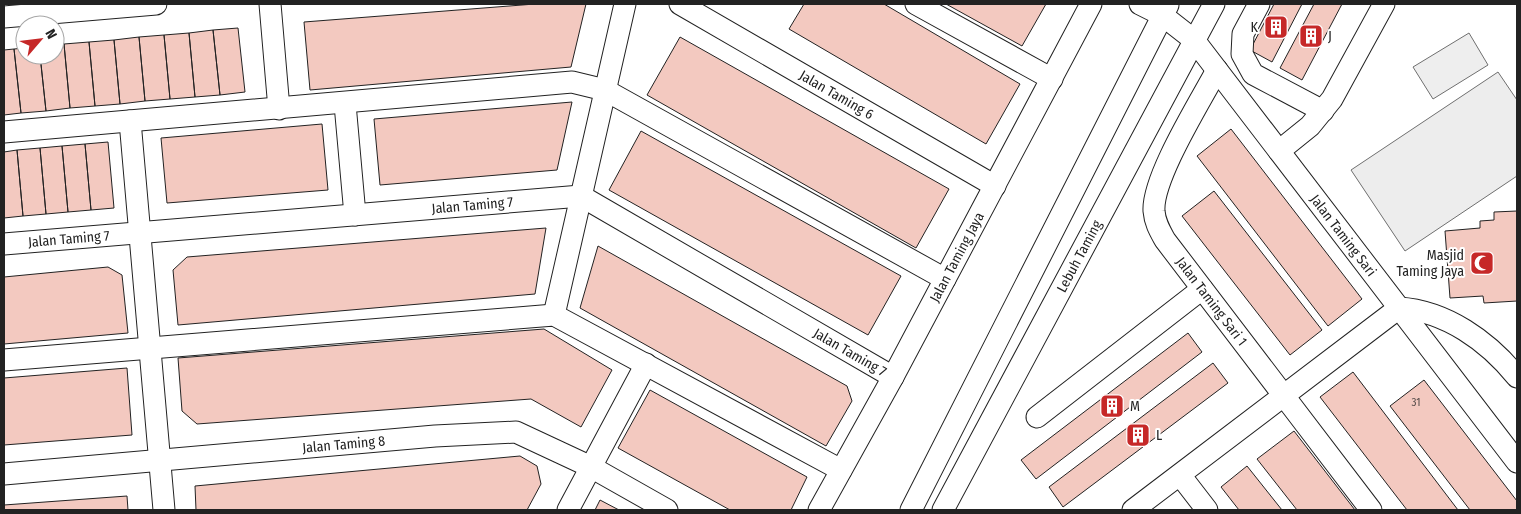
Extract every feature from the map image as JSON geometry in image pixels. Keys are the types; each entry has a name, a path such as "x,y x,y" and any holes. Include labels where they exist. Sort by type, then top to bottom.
{"street":[{"path":"4,17 156,4"},
{"path":"270,4 279,109"},
{"path":"554,315 625,4"},
{"name":"Jalan Taming 6","path":"680,4 995,186"},
{"path":"916,4 1052,79"},
{"name":"Jalan Taming Jaya","path":"819,510 893,378 1091,4"},
{"name":"Jalan Taming Sari","path":"1140,4 1165,9 1194,40 1517,462"},
{"name":"Lebuh Taming","path":"952,505 1214,4"},
{"path":"1259,4 1243,34 1242,54 1252,74 1323,111"},
{"path":"1279,152 1310,126 1323,111 1384,4"},
{"path":"911,510 1165,9"},
{"name":"Jalan Taming Sari 1","path":"1217,70 1162,172 1154,210 1157,226 1165,240 1371,510"},
{"path":"4,132 344,104 572,82 605,90 945,279"},
{"path":"344,104 355,215"},
{"path":"130,121 164,510"},
{"name":"Jalan Taming 7","path":"4,244 580,196 893,378"},
{"path":"1037,417 1202,289"},
{"path":"1132,510 1400,308 1419,309 1452,321 1503,359 1517,377"},
{"path":"4,360 554,315 841,470"},
{"path":"568,510 646,364"},
{"name":"Jalan Taming 8","path":"4,474 435,436 516,432 591,467 667,510"},
{"path":"1180,475 1207,510"},
{"path":"925,485 952,505"}],"shaded area":[{"path":"1469,33 1488,65 1433,99 1413,67"},
{"path":"1498,72 1517,100 1517,176 1405,251 1351,170"}],"building":[{"path":"535,4 586,4 571,67 310,90 304,22"},
{"path":"804,4 884,4 1020,84 986,144 789,29"},
{"path":"946,4 1046,4 1022,46"},
{"name":"K","path":"1274,4 1302,4 1272,62 1250,50"},
{"name":"J","path":"1314,4 1342,4 1302,80 1280,68"},
{"path":"238,28 245,92 220,95 213,30"},
{"path":"213,30 220,95 195,97 189,33"},
{"path":"189,33 195,97 170,99 164,35"},
{"path":"164,35 170,99 145,101 139,37"},
{"path":"139,37 145,101 120,104 114,40"},
{"path":"680,37 949,189 916,248 647,95"},
{"path":"114,40 120,104 95,106 89,42"},
{"path":"89,42 95,106 70,108 65,44"},
{"path":"14,49 21,113 4,115 4,50"},
{"path":"65,55 70,108 46,111 41,65 65,65"},
{"path":"16,65 41,65 46,111 21,113"},
{"path":"572,102 557,170 380,185 374,119"},
{"path":"322,124 328,190 167,203 161,138"},
{"path":"1231,129 1362,299 1328,326 1197,156"},
{"path":"641,131 901,276 868,335 609,190"},
{"path":"108,142 114,208 91,210 85,144"},
{"path":"85,144 91,210 68,212 62,146"},
{"path":"62,146 68,212 46,214 40,148"},
{"path":"40,148 46,214 23,216 17,150"},
{"path":"17,150 23,216 4,218 4,152"},
{"path":"1214,191 1322,330 1290,355 1182,216"},
{"name":"Masjid Taming Jaya","path":"1517,211 1517,301 1484,303 1483,296 1450,298 1445,231 1480,228 1480,221 1494,220 1494,212"},
{"path":"546,228 535,294 178,325 173,270 187,257"},
{"path":"598,246 847,386 852,401 826,446 580,308"},
{"path":"108,267 122,275 128,333 4,344 4,277"},
{"path":"544,329 612,370 581,427 531,399 197,424 182,411 178,358"},
{"name":"M","path":"1188,333 1202,352 1036,479 1021,460"},
{"name":"L","path":"1213,363 1228,383 1063,507 1049,487"},
{"path":"127,368 132,435 4,445 4,378"},
{"path":"1353,372 1458,510 1407,510 1320,397"},
{"path":"1424,380 1517,501 1517,510 1470,510 1390,406"},
{"path":"650,390 807,477 791,510 730,510 618,448"},
{"path":"1294,431 1355,510 1297,510 1257,459"},
{"path":"520,456 537,466 541,484 527,510 196,510 195,486"},
{"path":"1247,466 1282,510 1239,510 1221,487"},
{"path":"127,496 128,510 4,510 4,505"},
{"path":"600,500 619,510 595,510"}],"place":[{"name":"K","path":"1276,27"},
{"name":"J","path":"1311,36"},
{"name":"Masjid Taming Jaya","path":"1482,263"},
{"name":"M","path":"1112,406"},
{"name":"L","path":"1138,435"}]}
